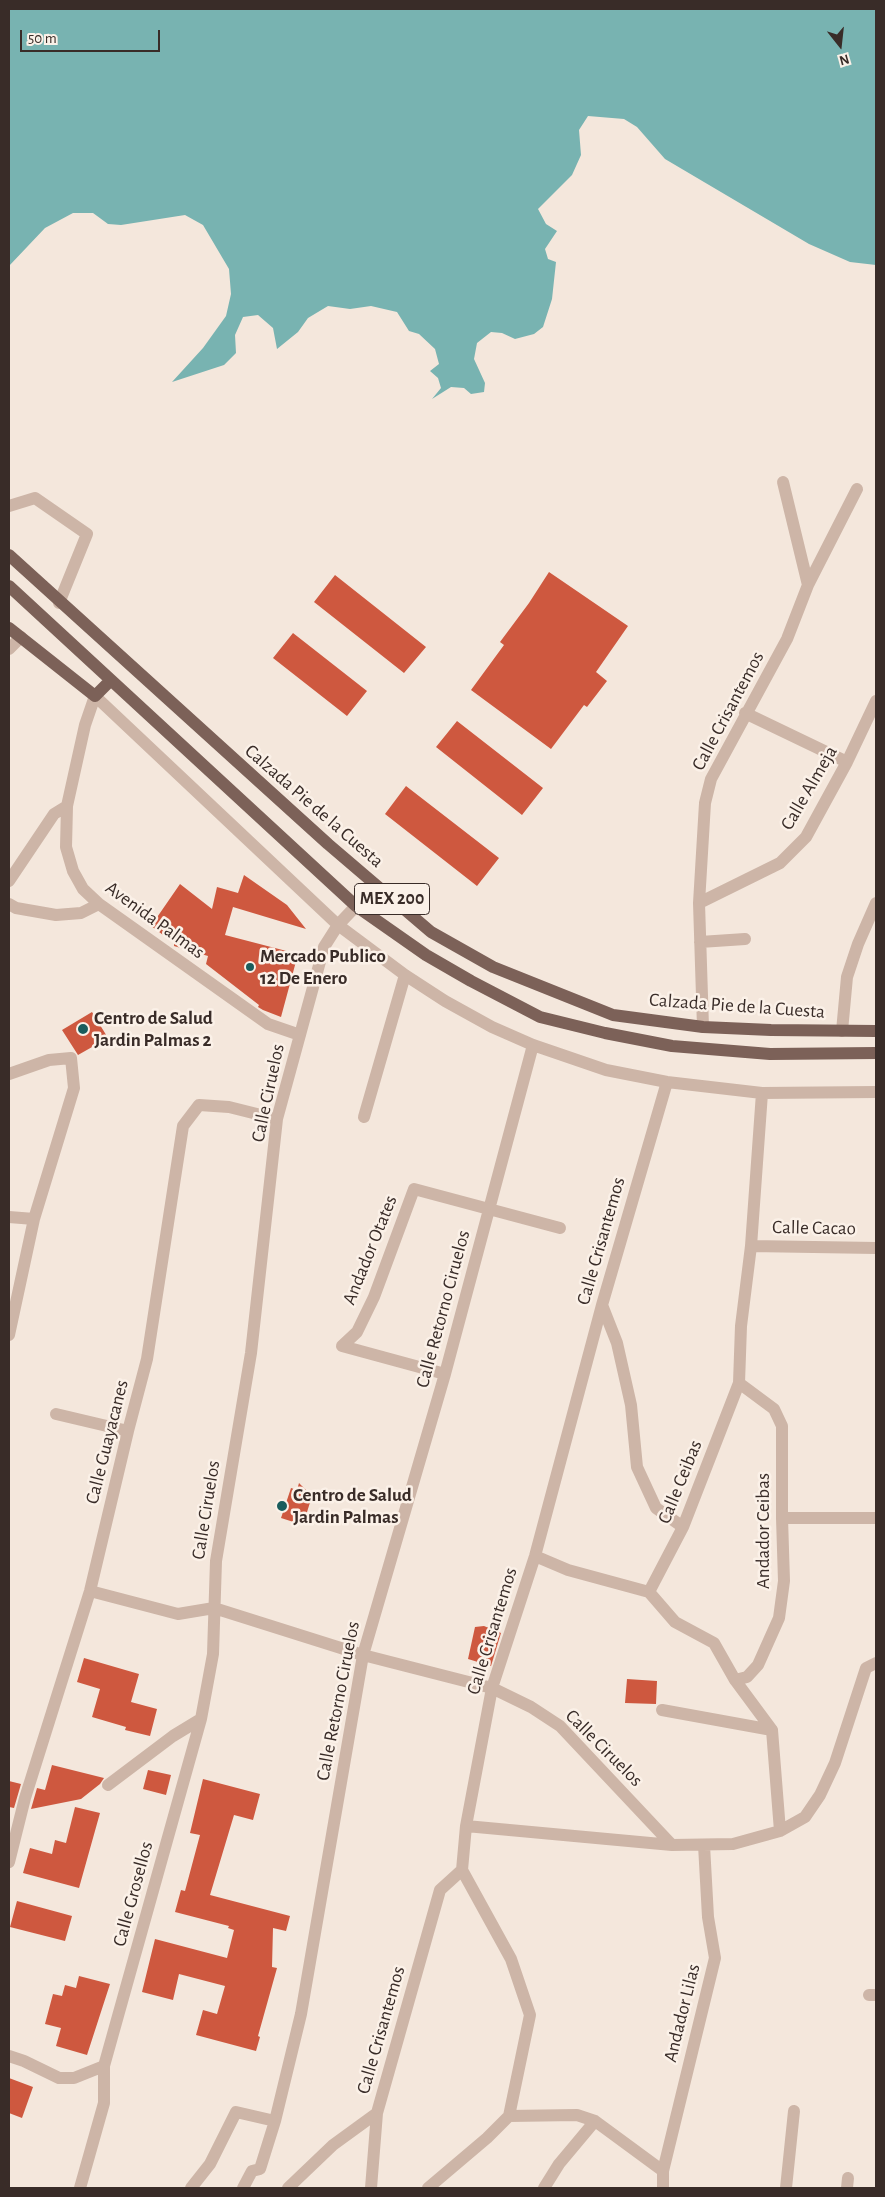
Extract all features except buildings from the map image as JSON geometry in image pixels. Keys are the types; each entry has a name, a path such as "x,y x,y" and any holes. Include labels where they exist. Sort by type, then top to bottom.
{"main road":[{"name":"Calzada Pie de la Cuesta","path":"9,555 328,844 431,932 494,967 613,1015 703,1027 876,1031"},
{"name":"MEX 200","path":"9,586 356,906 426,955 540,1017 604,1033 672,1046 770,1054 876,1053"},
{"path":"9,628 95,696"},
{"name":"Avenida Palmas","path":"95,696 110,681"}],"street":[{"path":"783,482 808,585"},
{"name":"Calle Crisantemos","path":"703,1027 699,903 705,803 711,779 787,640 808,585 857,488"},
{"path":"9,506 35,498 87,534 59,602"},
{"path":"9,649 21,637"},
{"path":"95,696 338,925 405,975 445,1001 492,1027 533,1045 606,1070 667,1082 762,1093 876,1092"},
{"name":"Avenida Palmas","path":"95,696 85,725 67,806 66,847 73,871 84,889 98,904 268,1024 300,1035"},
{"name":"Calle Almeja","path":"699,903 780,863 806,836 847,762 876,701"},
{"path":"746,713 847,762"},
{"path":"9,881 54,814 67,806"},
{"path":"842,1031 847,977 858,944 876,903"},
{"path":"9,904 16,908 56,915 81,913 98,904"},
{"name":"Calle Ciruelos","path":"356,906 338,925 324,947 277,1119 251,1353 216,1561 214,1608 363,1655 492,1688 532,1707 560,1726 672,1845"},
{"path":"700,942 745,939"},
{"path":"364,1117 405,975"},
{"name":"Calle Retorno Ciruelos","path":"243,2188 252,2170 260,2169 275,2121 301,2014 363,1655 445,1374 533,1045"},
{"path":"9,1074 49,1060 71,1058 74,1088 34,1219 9,1335"},
{"name":"Calle Crisantemos","path":"371,2188 377,2113 440,1890 462,1870 466,1826 492,1688 535,1556 602,1305 667,1082"},
{"name":"Calle Ceibas","path":"649,1592 683,1526 739,1383 741,1326 752,1246 762,1093"},
{"name":"Calle Guayacanes","path":"9,1862 25,1798 90,1591 147,1359 183,1126 199,1105 229,1107 277,1119"},
{"name":"Andador Otates","path":"445,1374 342,1346 357,1332 374,1298 414,1189 489,1208"},
{"path":"489,1208 560,1228"},
{"path":"9,1217 34,1219"},
{"name":"Calle Cacao","path":"752,1246 876,1248"},
{"path":"602,1305 617,1343 631,1405 637,1467 656,1508 683,1526"},
{"name":"Andador Ceibas","path":"735,1680 748,1677 758,1665 779,1618 784,1581 782,1426 774,1409 739,1383"},
{"path":"56,1414 128,1431"},
{"path":"782,1518 876,1518"},
{"path":"535,1556 568,1570 649,1592 675,1622 714,1643 735,1680 772,1730 780,1831"},
{"path":"90,1591 178,1614 214,1608"},
{"name":"Calle Grosellos","path":"80,2188 104,2103 104,2066 200,1720 213,1654 214,1608"},
{"path":"466,1826 672,1845 733,1844 780,1831 804,1817 820,1795 835,1763 866,1668 876,1663"},
{"path":"662,1710 772,1730"},
{"path":"108,1785 173,1736 200,1720"},
{"name":"Andador Lilas","path":"663,2188 663,2171 714,1958 708,1917 704,1845"},
{"path":"428,2188 487,2138 509,2116 530,2015 512,1959 462,1870"},
{"path":"9,2056 59,2078 74,2078 104,2066"},
{"path":"786,2188 794,2111"},
{"path":"191,2188 210,2164 236,2112 275,2121"},
{"path":"288,2188 333,2145 377,2113"},
{"path":"509,2116 577,2115 595,2121 663,2171"},
{"path":"544,2188 559,2164 595,2121"}],"water":[{"path":"9,9 876,9 876,265 850,262 809,244 665,159 637,127 624,119 588,116 579,130 581,155 572,175 538,209 546,224 557,231 545,249 548,259 556,262 552,299 543,327 534,334 515,339 502,333 491,332 477,343 474,359 485,383 484,392 471,394 464,388 451,387 432,399 441,388 438,378 430,371 439,364 435,349 419,334 409,331 397,312 371,306 350,309 328,306 308,318 298,332 277,349 273,328 258,315 243,317 235,335 236,353 224,365 172,382 203,348 226,316 231,294 229,269 203,225 185,215 121,225 108,224 93,213 73,213 45,228 9,266"}],"place":[{"name":"Mercado Publico 12 De Enero","path":"250,967"},
{"name":"Centro de Salud Jardin Palmas 2","path":"83,1029"},
{"name":"Centro de Salud Jardin Palmas","path":"282,1506"}]}
